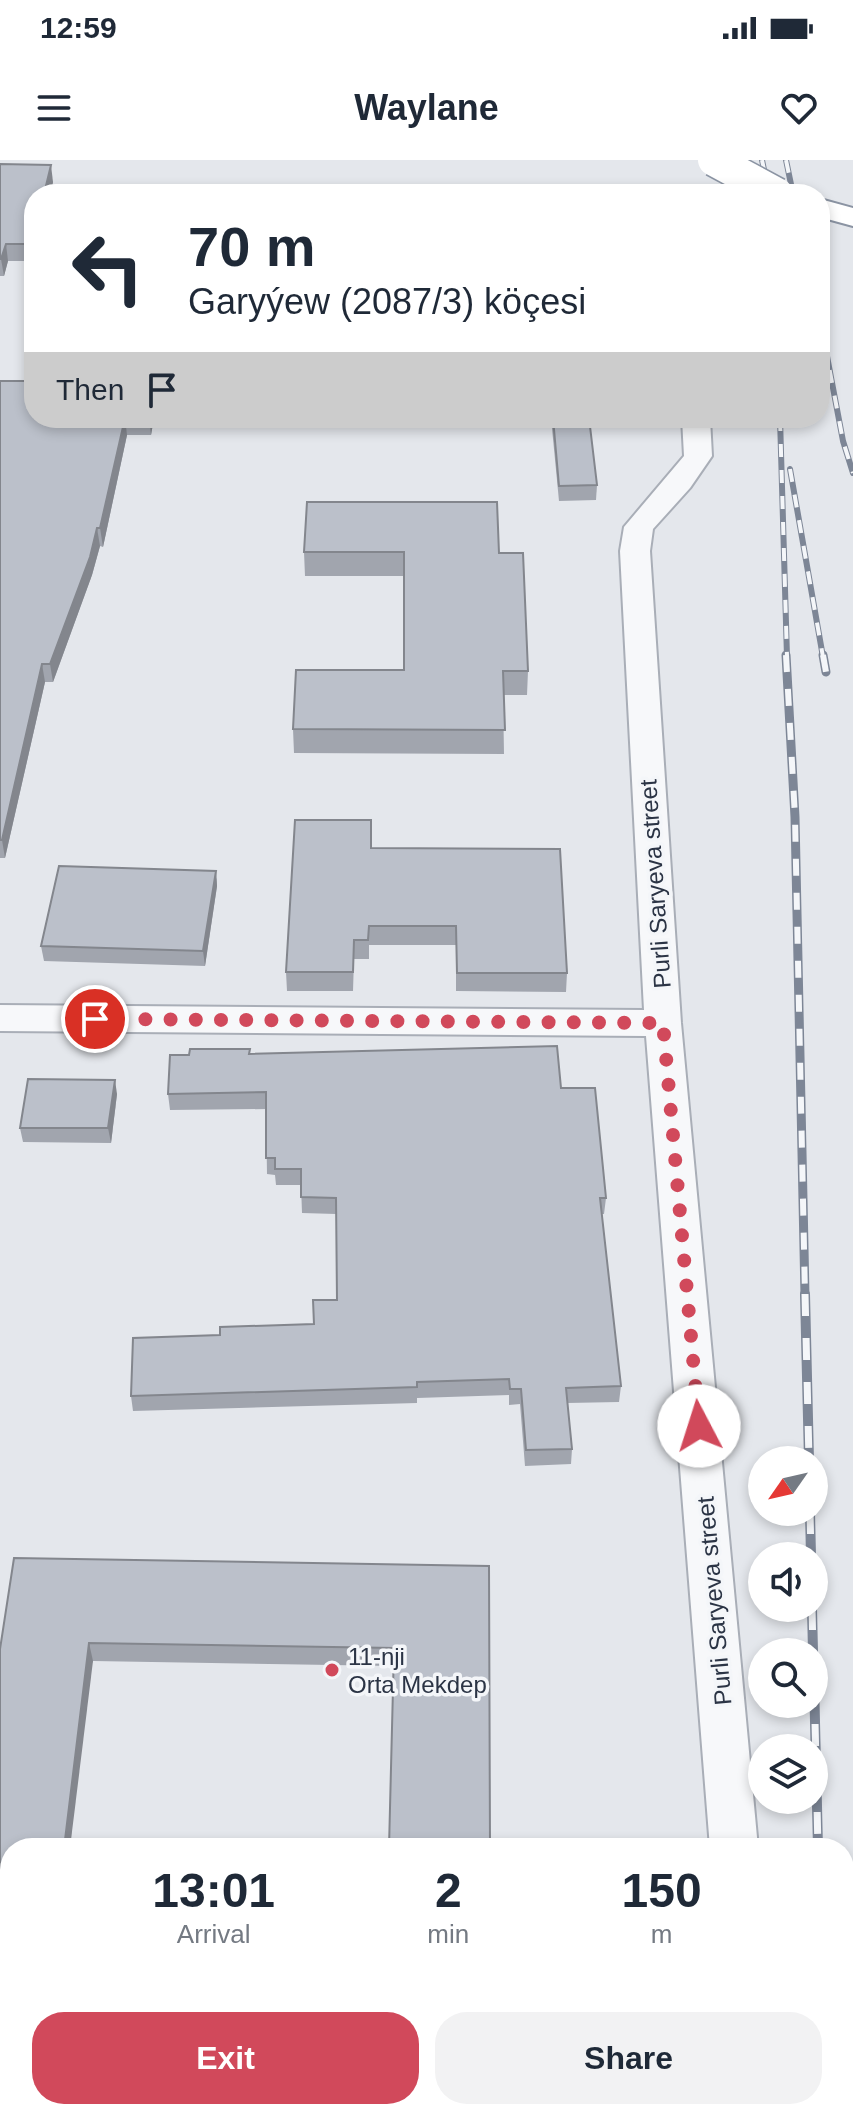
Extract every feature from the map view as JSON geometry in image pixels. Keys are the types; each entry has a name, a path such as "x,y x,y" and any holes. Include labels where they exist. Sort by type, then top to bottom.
{"highway":[{"path":"708,161 756,184"},
{"path":"830,211 853,217"}],"street":[{"name":"Purli Saryeva street","path":"697,428 698,456 680,482 639,527 635,551 663,1023 733,1838"},
{"path":"0,1018 663,1023"}],"building":[{"path":"0,164 51,165 46,184 24,184 24,244 6,244 0,259"},
{"path":"0,381 24,381 24,428 123,428 100,528 97,528 90,557 50,664 42,664 0,840"},
{"path":"554,428 590,428 597,485 559,486"},
{"path":"307,502 497,502 499,553 523,553 528,671 503,671 505,730 293,729 296,670 404,670 404,552 304,552"},
{"path":"295,820 371,820 371,848 560,849 567,973 457,973 456,926 369,926 368,940 354,940 353,972 286,972"},
{"path":"59,866 216,871 203,951 41,946"},
{"path":"557,1046 561,1088 595,1088 606,1198 600,1198 621,1386 566,1388 572,1449 526,1450 521,1389 510,1389 509,1379 417,1382 417,1387 131,1396 133,1338 220,1335 220,1327 314,1324 313,1300 337,1300 336,1198 301,1197 301,1169 275,1169 275,1158 266,1158 266,1092 168,1094 170,1055 189,1055 190,1049 250,1049 249,1054"},
{"path":"28,1079 115,1080 108,1128 20,1128"},
{"name":"11-nji Orta Mekdep","path":"14,1558 489,1566 490,1838 389,1838 394,1648 89,1643 65,1838 0,1838 0,1649"}],"railway":[{"path":"736,160 740,184"},
{"path":"762,160 767,184"},
{"path":"786,160 791,184"},
{"path":"830,372 843,441 853,473"},
{"path":"780,428 787,657"},
{"path":"790,469 823,657"},
{"path":"786,655 795,817 805,1296"},
{"path":"823,655 826,672"},
{"path":"805,1294 809,1446"},
{"path":"810,1526 811,1542"},
{"path":"812,1622 813,1638"},
{"path":"815,1718 818,1838"}],"place":[{"name":"11-nji Orta Mekdep","path":"332,1670"}],"route":[{"path":"95,1019 663,1023 699,1426"}]}
